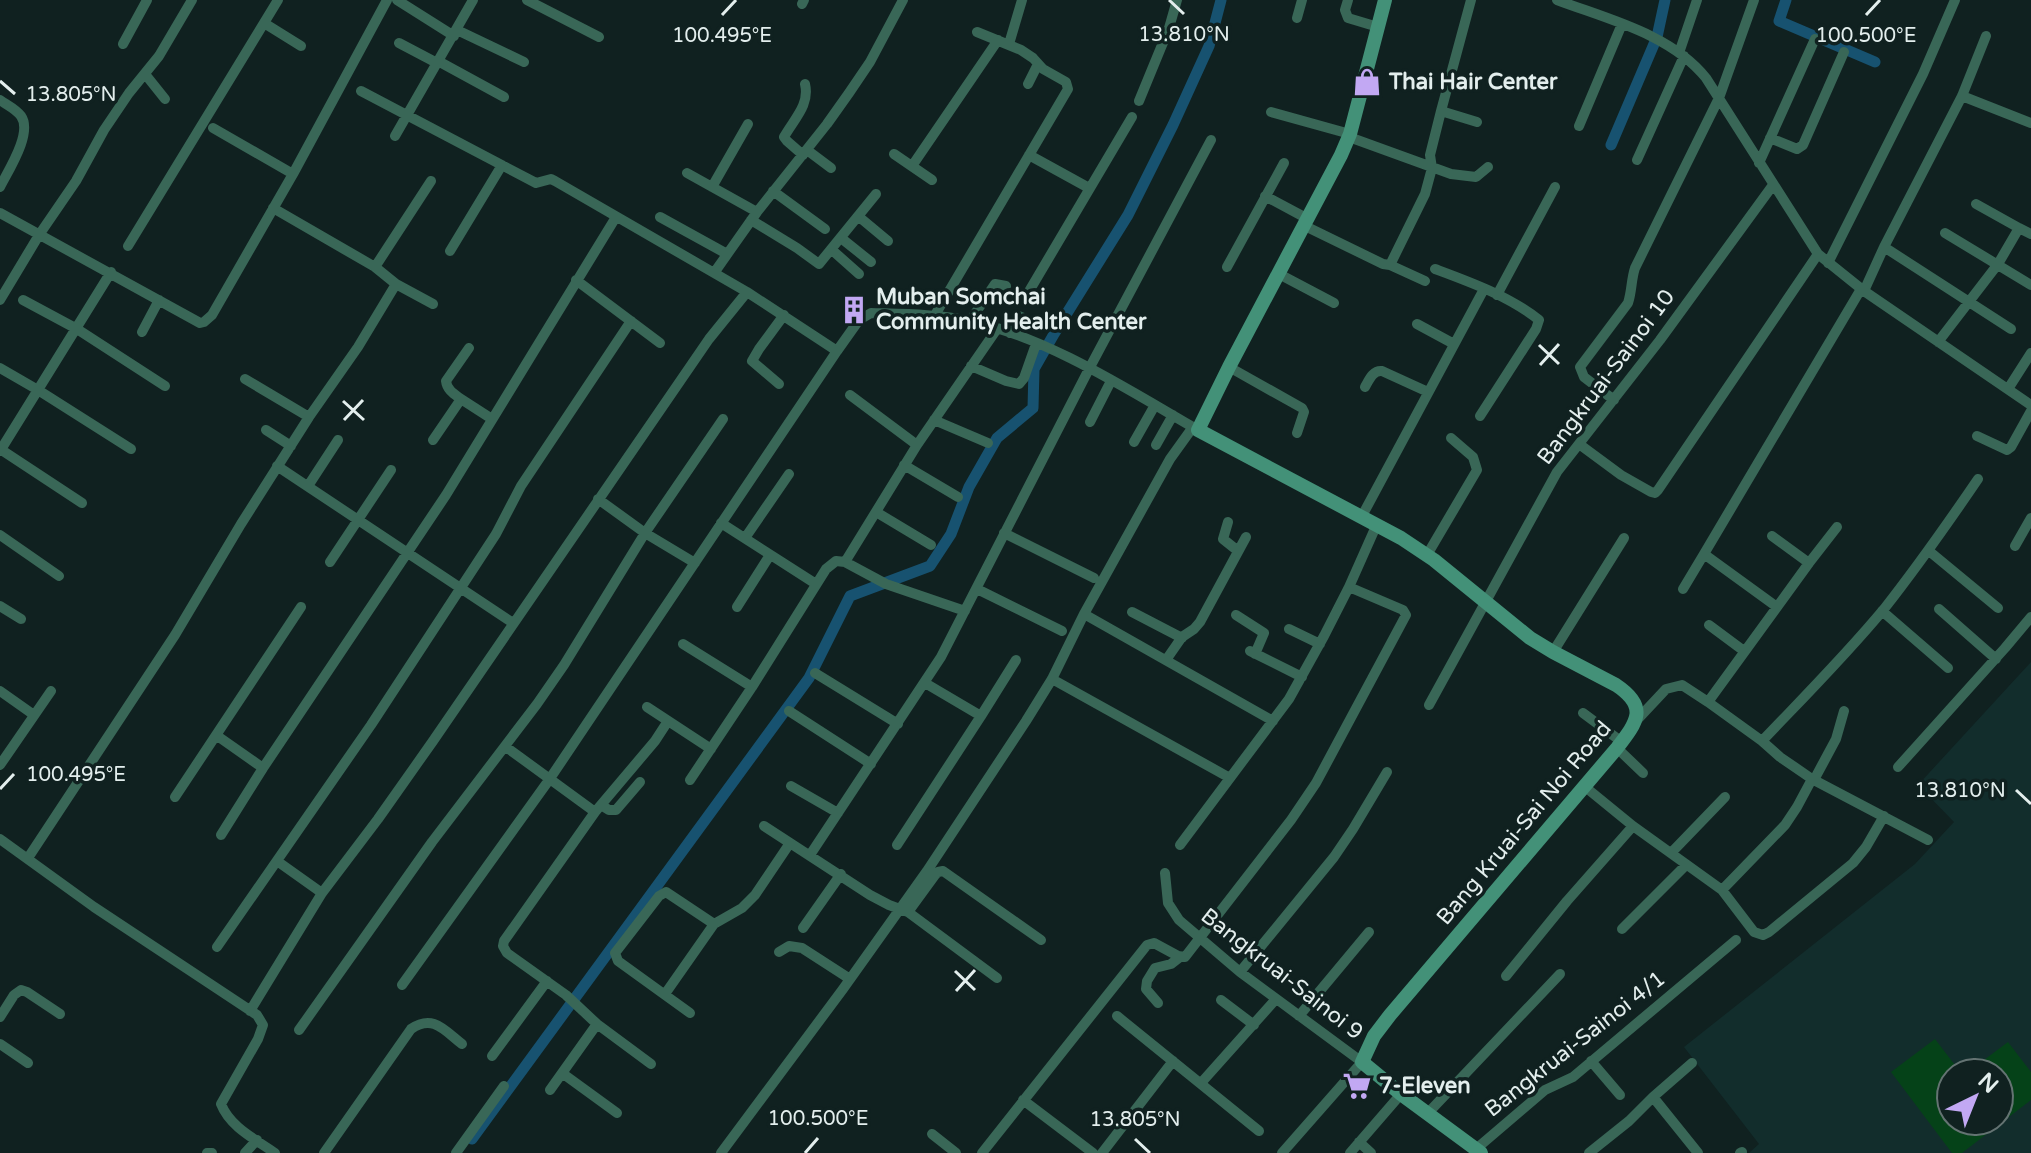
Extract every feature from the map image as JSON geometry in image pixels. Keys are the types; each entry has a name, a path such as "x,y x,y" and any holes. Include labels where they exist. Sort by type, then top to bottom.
{"main road":[{"path":"1191,426 1229,367 1349,136 1385,0"},
{"name":"Bang Kruai-Sai Noi Road","path":"1191,426 1377,524 1427,555 1526,635 1625,691 1636,705 1636,721 1620,745 1390,1015 1374,1036 1362,1062"},
{"path":"1362,1062 1479,1151"}],"street":[{"path":"123,44 147,0"},
{"path":"0,300 76,181 104,130 159,56 192,0"},
{"path":"128,246 278,0"},
{"path":"0,213 200,323 208,320 293,174 387,0"},
{"path":"397,0 455,33 524,62"},
{"path":"395,136 473,0"},
{"path":"527,0 599,37"},
{"path":"714,273 870,62 903,0"},
{"path":"912,166 1004,42 1022,0"},
{"path":"1139,101 1177,0"},
{"path":"1297,18 1302,0"},
{"path":"1348,0 1345,10 1348,18 1378,27"},
{"path":"1390,265 1425,194 1432,168 1430,155 1471,0"},
{"path":"1557,0 1622,24 1682,54 1699,70 1719,98 1818,254 1862,290 2031,405"},
{"path":"1588,12 1592,0"},
{"path":"1637,160 1682,54 1697,0"},
{"path":"1614,400 1584,377 1580,367 1628,303 1635,268 1719,98 1754,0"},
{"path":"1828,263 1923,74 1955,0"},
{"path":"264,23 301,46"},
{"path":"1579,126 1622,24"},
{"path":"935,315 1068,89 1066,82 1048,73 1028,54 977,32"},
{"path":"1683,589 1862,290 1962,96 1986,36"},
{"path":"1759,163 1815,39"},
{"path":"399,43 504,97"},
{"path":"1770,138 1797,149 1803,145 1844,52"},
{"path":"1028,84 1038,64"},
{"path":"145,74 165,99"},
{"path":"805,84 806,99 784,137 831,168"},
{"path":"361,91 531,181 555,181 747,292 837,351"},
{"path":"1962,96 2031,123"},
{"path":"0,100 17,112 25,125 18,152 0,187"},
{"path":"1441,111 1477,122"},
{"path":"1271,112 1349,136 1451,174 1471,177 1482,174 1488,167"},
{"path":"1028,293 1132,117"},
{"path":"712,187 748,124"},
{"path":"213,128 293,174"},
{"path":"810,855 941,657 1211,140"},
{"path":"894,154 932,180"},
{"path":"1029,155 1089,188"},
{"path":"1227,267 1284,163"},
{"path":"450,251 502,165"},
{"path":"687,173 754,216 817,264 832,250 876,194"},
{"path":"375,267 431,181"},
{"name":"Bangkruai-Sainoi 10","path":"1429,705 1549,485 1716,266 1773,185"},
{"path":"1497,295 1555,187"},
{"path":"773,191 825,229"},
{"path":"1265,196 1383,264 1425,281"},
{"path":"1976,204 2031,234"},
{"path":"273,208 433,304"},
{"path":"858,216 888,241"},
{"path":"221,835 446,495 616,217"},
{"path":"660,217 727,254"},
{"path":"1938,342 1998,264 2019,228"},
{"path":"1945,233 2031,285"},
{"path":"841,238 871,262"},
{"path":"1884,247 2011,329"},
{"path":"832,250 859,274"},
{"path":"1579,444 1621,475 1655,493 1818,254"},
{"path":"1435,269 1497,295 1536,318 1539,323 1480,416"},
{"path":"82,503 0,450 111,272"},
{"path":"1279,274 1334,303"},
{"path":"576,280 660,343"},
{"path":"28,858 175,635 277,466 358,347 396,284"},
{"path":"970,321 995,284 1006,286"},
{"path":"1362,516 1484,289"},
{"path":"250,1011 322,893 378,819 709,339 747,292"},
{"path":"23,300 77,329 165,386"},
{"path":"142,332 159,300"},
{"path":"402,985 549,780 859,320 871,313 935,315 1010,333 1089,369 1191,426 1084,614 1052,679 927,871 721,1153"},
{"path":"779,384 752,361 784,315"},
{"path":"1010,333 1019,316 1036,323"},
{"path":"217,947 371,725 496,534 521,486 631,321"},
{"path":"1417,324 1454,344"},
{"path":"845,562 917,445 997,329"},
{"path":"971,366 1019,384 1043,347"},
{"path":"469,348 446,381 450,391 492,419"},
{"path":"2008,389 2031,353"},
{"path":"1229,367 1302,408 1304,412 1297,433"},
{"path":"0,368 131,449"},
{"path":"1365,387 1376,371 1382,371 1428,392"},
{"path":"245,379 309,417"},
{"path":"1090,422 1111,381"},
{"path":"850,395 917,445"},
{"path":"433,440 461,399"},
{"path":"1134,442 1155,405"},
{"path":"1977,436 2007,450 2031,411"},
{"path":"1156,445 1173,415"},
{"path":"299,1030 432,842 506,747 564,665 645,533 723,419"},
{"path":"934,420 988,443"},
{"path":"266,430 291,446"},
{"path":"1427,555 1477,470 1473,457 1451,438"},
{"path":"308,486 338,440"},
{"path":"904,465 958,497"},
{"path":"277,466 513,623"},
{"path":"330,562 391,470"},
{"path":"745,538 789,474"},
{"path":"1762,741 1882,611 1929,551 1978,479"},
{"path":"598,499 645,533 695,563"},
{"path":"876,512 931,545"},
{"path":"2015,546 2031,518"},
{"path":"1228,522 1223,539 1238,551"},
{"path":"721,523 816,584"},
{"path":"1180,845 1302,677 1349,587 1377,524"},
{"path":"1708,702 1837,527"},
{"path":"1004,533 1094,578"},
{"path":"0,535 59,576"},
{"path":"1772,536 1809,563"},
{"path":"1166,660 1182,638 1200,622 1246,537"},
{"path":"1553,652 1624,538"},
{"path":"1929,551 1998,608"},
{"path":"1704,554 1777,607"},
{"path":"737,607 770,555"},
{"path":"690,780 831,563 845,562 886,584 965,611"},
{"path":"1158,1003 1146,989 1155,968 1185,957 1291,820 1316,783 1405,619 1403,610 1349,587"},
{"path":"977,589 1062,631"},
{"path":"0,606 21,619"},
{"path":"175,797 301,607"},
{"path":"1939,609 1996,659"},
{"path":"1882,611 1948,668"},
{"path":"1132,612 1182,638"},
{"path":"1084,614 1273,721"},
{"path":"1236,615 1264,633 1252,653 1302,677"},
{"path":"1898,767 2031,617"},
{"path":"1709,625 1744,651"},
{"path":"1289,629 1320,644"},
{"path":"683,644 752,687"},
{"path":"897,845 1016,660"},
{"path":"815,673 898,724"},
{"path":"1052,679 1230,778"},
{"path":"925,683 981,716"},
{"path":"1636,721 1666,689 1682,685 1813,780 1928,840"},
{"path":"0,691 34,715"},
{"path":"0,765 5,748 51,691"},
{"path":"647,707 711,749"},
{"path":"789,711 871,764"},
{"path":"1722,890 1785,825 1836,739 1844,711"},
{"path":"1583,713 1620,745 1643,773"},
{"path":"651,1064 507,953 503,946 598,808 655,741 668,721"},
{"path":"216,735 263,768"},
{"path":"506,747 549,780 598,808 616,810 640,782"},
{"path":"1240,972 1334,857 1387,772"},
{"path":"791,786 838,813"},
{"path":"1584,786 1633,826 1722,890 1754,932 1763,935 1853,863 1884,816"},
{"path":"1671,853 1725,797"},
{"path":"764,826 870,895 899,908 997,978"},
{"path":"1506,976 1633,826"},
{"path":"0,839 94,907 257,1015 263,1025 258,1039 221,1104 225,1116 236,1126 275,1153"},
{"path":"665,994 714,924 748,903 790,843"},
{"path":"277,861 322,893"},
{"path":"1622,929 1686,865"},
{"path":"899,908 938,872 943,871 1041,940"},
{"name":"Bangkruai-Sainoi 9","path":"1165,873 1166,896 1171,910 1199,938 1362,1062"},
{"path":"803,928 841,874"},
{"path":"690,1013 618,961 615,953 659,896 666,892 714,924"},
{"path":"1299,1016 1369,932"},
{"name":"Bangkruai-Sainoi 4/1","path":"1479,1151 1545,1090 1573,1077 1736,940"},
{"path":"982,1153 1147,945 1154,943 1180,957"},
{"path":"779,952 789,946 802,948 850,979"},
{"path":"1428,1113 1560,974"},
{"path":"492,1056 547,981"},
{"path":"0,1017 14,995 21,990 60,1014"},
{"path":"1201,1083 1276,999"},
{"path":"1221,1000 1254,1025"},
{"path":"1117,1016 1259,1131"},
{"path":"324,1153 411,1029 426,1021 442,1028 462,1044"},
{"path":"550,1090 597,1024"},
{"path":"0,1044 28,1063"},
{"path":"1102,1153 1173,1061"},
{"path":"1591,1061 1620,1095"},
{"path":"1282,1153 1362,1062"},
{"path":"1589,1153 1692,1063"},
{"path":"562,1073 617,1113"},
{"path":"456,1153 504,1086"},
{"path":"1350,1153 1401,1094"},
{"path":"1653,1097 1698,1153"},
{"path":"1023,1100 1093,1153"},
{"path":"932,1134 956,1153"},
{"path":"245,1153 257,1140"},
{"path":"1359,1142 1371,1153"}],"shaded area":[{"path":"2031,662 2031,1153 1749,1153 1759,1144 1684,1047 1915,864 1954,822 1918,785"}],"green space":[{"path":"1935,1039 1949,1057 1935,1057 1935,1130 1891,1072"},
{"path":"2008,1042 2031,1072 2031,1100 2015,1112 2015,1057 1988,1057"},
{"path":"1940,1137 1983,1137 1962,1153 1952,1153"}],"waterway":[{"path":"472,1139 809,678 850,596 930,566 951,534 969,487 997,438 1033,408 1034,369 1128,215 1209,46 1221,0"},
{"path":"1611,145 1657,37 1665,0"},
{"path":"1786,0 1779,21 1875,62"}],"place":[{"name":"Thai Hair Center","path":"1367,82"},
{"name":"Muban Somchai Community Health Center","path":"854,310"},
{"name":"7-Eleven","path":"1357,1086"}]}
